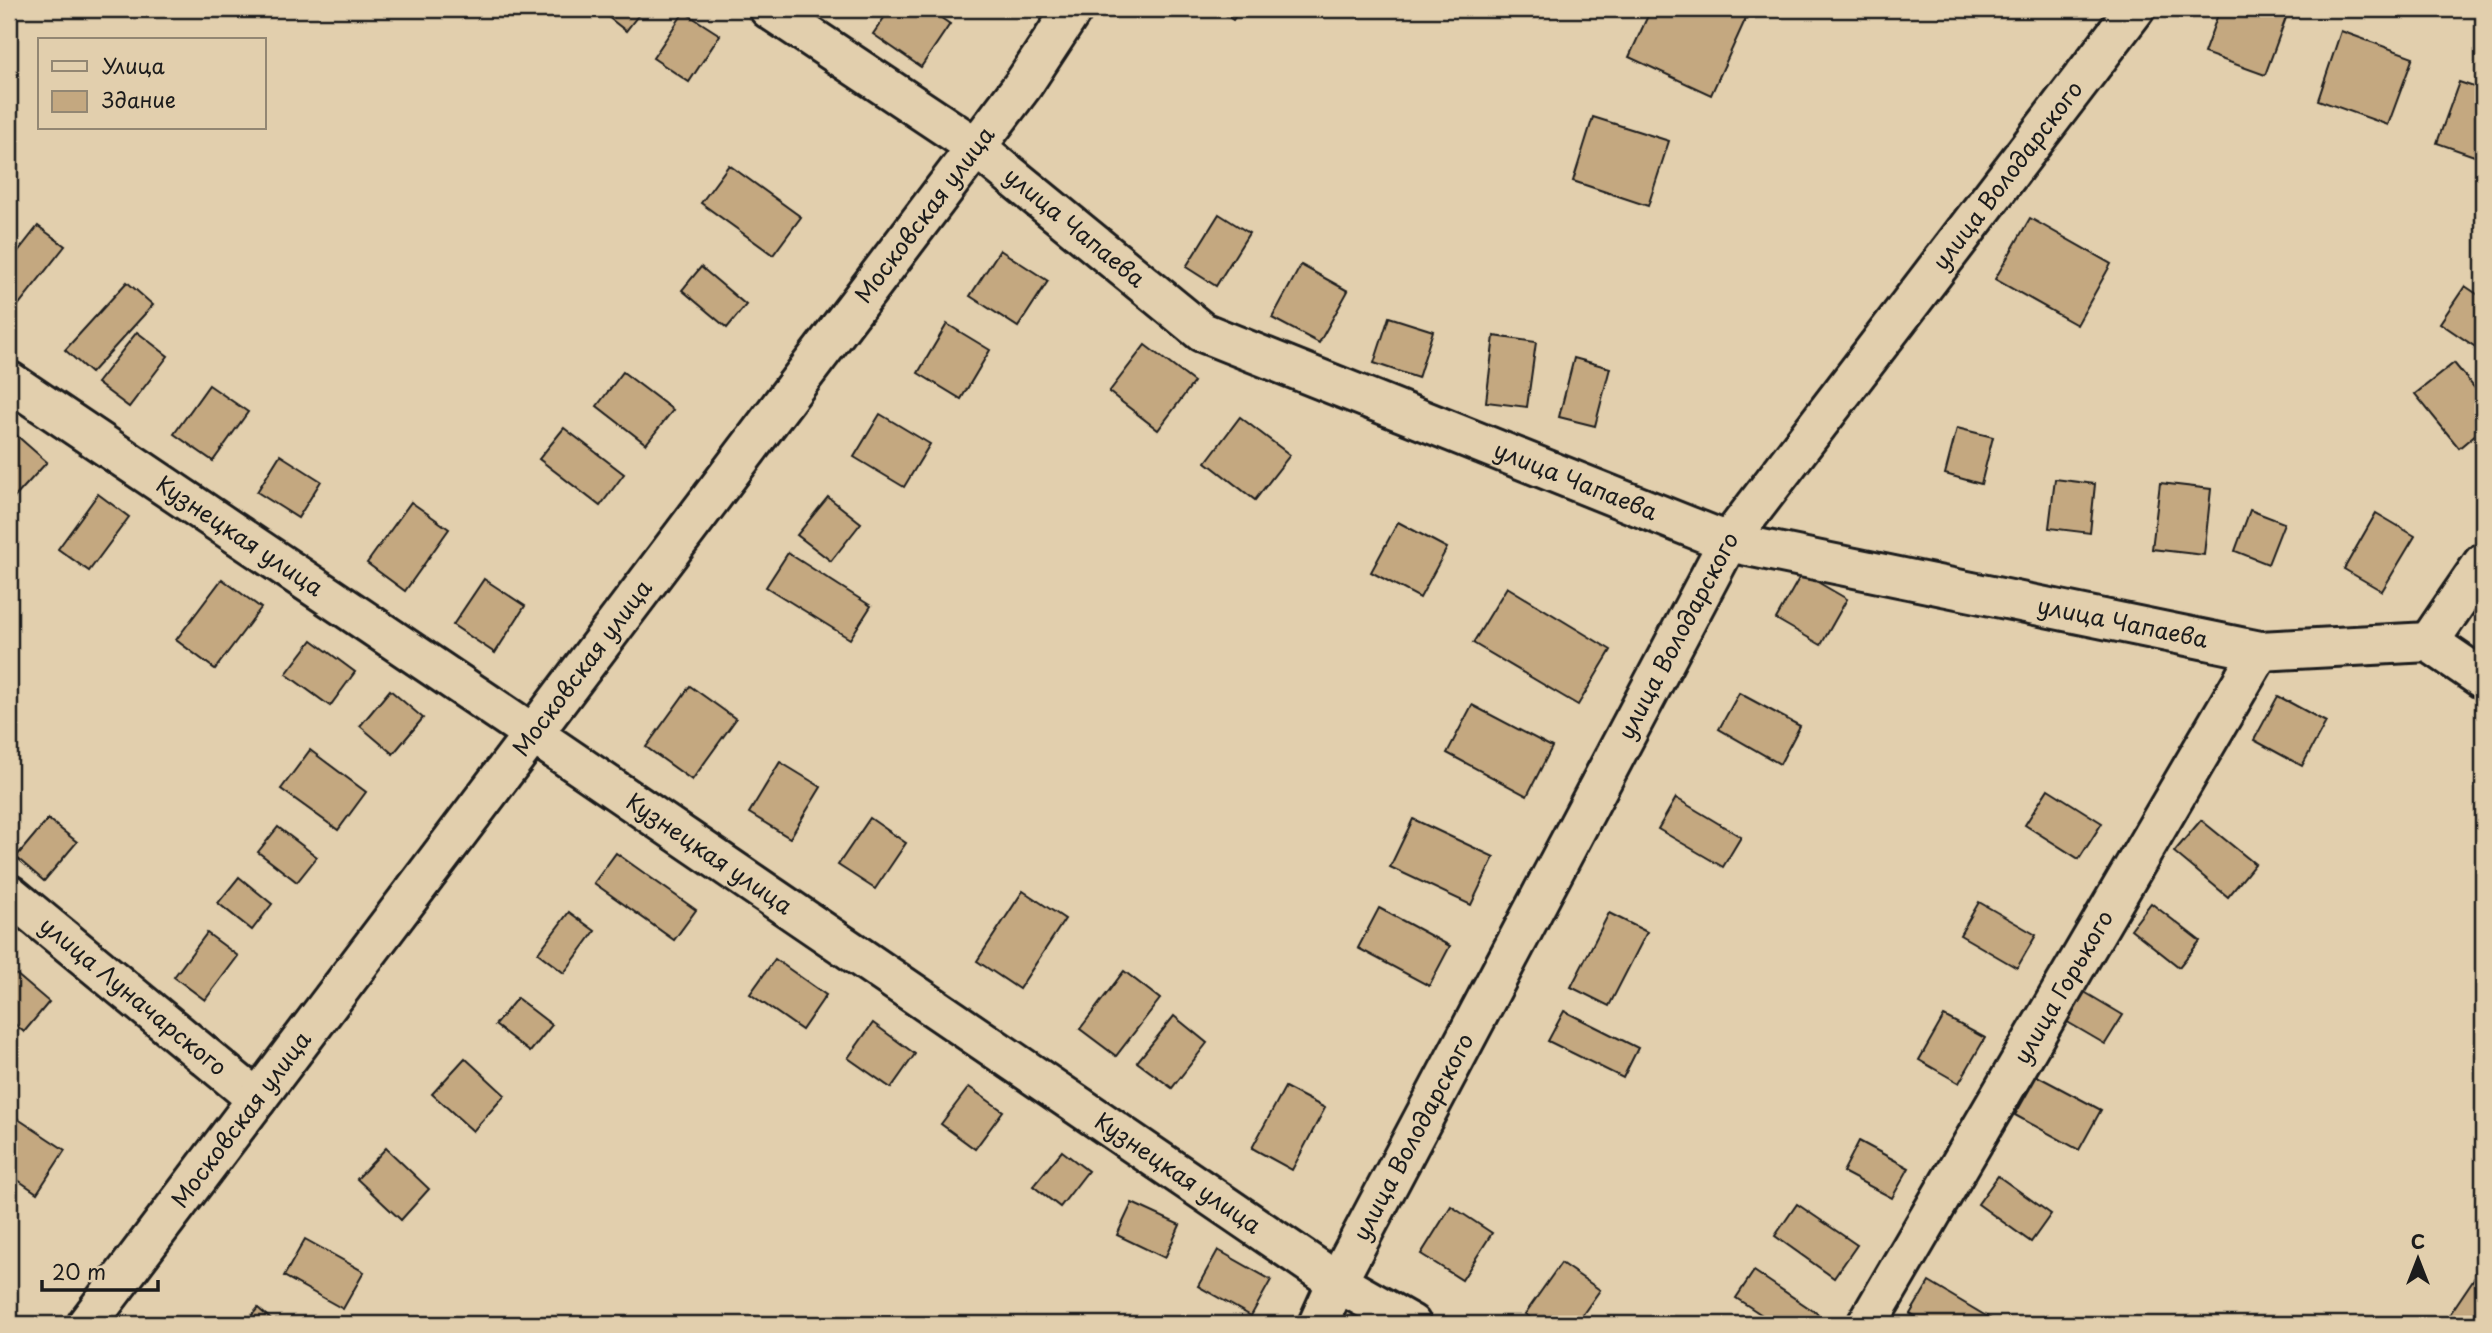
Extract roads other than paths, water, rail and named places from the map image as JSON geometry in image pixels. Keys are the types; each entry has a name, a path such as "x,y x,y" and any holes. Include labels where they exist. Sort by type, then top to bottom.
{"street":[{"name":"улица Чапаева","path":"769,9 976,147 1202,332 1728,542 2260,651 2429,642"},
{"name":"Московская улица","path":"87,1324 1023,85 1073,9"},
{"name":"улица Володарского","path":"1318,1324 1337,1282 1728,542 2135,9"},
{"name":"Кузнецкая улица","path":"9,381 1337,1282 1411,1324"},
{"path":"2483,563 2429,642 2483,679"},
{"name":"улица Горького","path":"1867,1324 2260,651"},
{"name":"улица Луначарского","path":"9,894 257,1099"}]}
